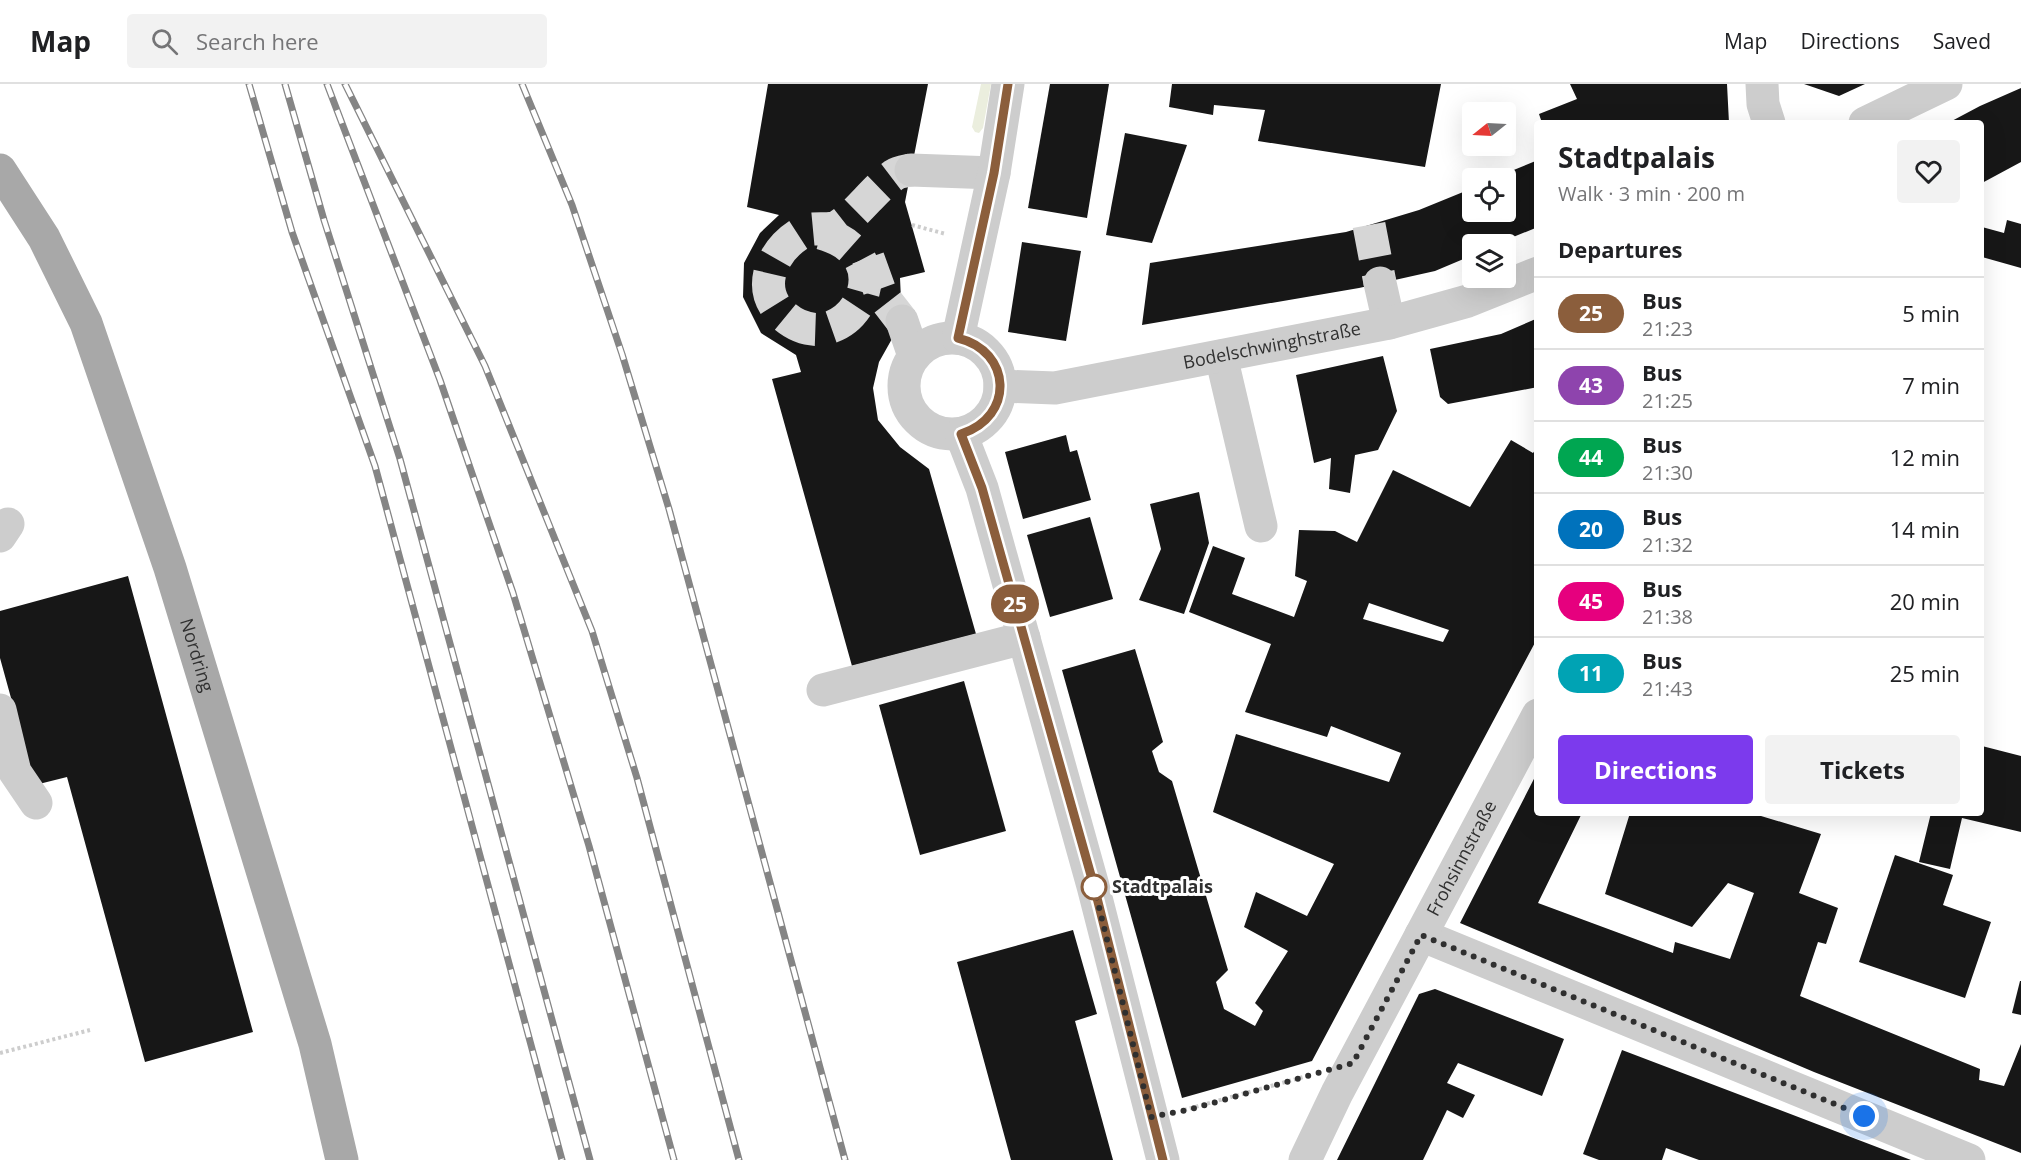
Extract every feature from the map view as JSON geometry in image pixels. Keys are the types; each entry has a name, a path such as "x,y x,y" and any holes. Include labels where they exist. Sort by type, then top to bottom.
{"main road":[{"name":"Nordring","path":"0,170 44,238 90,334 170,568 315,1044 342,1160"}],"street":[{"path":"958,338 994,173 1008,84"},
{"path":"1762,84 1763,104 1768,120"},
{"path":"1871,120 1946,84"},
{"path":"911,170 994,173"},
{"name":"Bodelschwinghstraße","path":"1000,386 1055,388 1389,323 1468,301 1534,275"},
{"path":"1380,283 1389,323"},
{"path":"902,321 914,356"},
{"path":"949,337 958,338 969,341 988,354 995,363 1000,386 999,397 990,417 981,425 961,434 938,433 927,428 910,412 905,401 904,377 914,356 932,341 949,337"},
{"path":"1221,356 1261,526"},
{"path":"961,434 982,488 1094,886 1163,1160"},
{"path":"823,690 1024,638"},
{"path":"0,710 15,772 36,803"},
{"name":"Frohsinnstraße","path":"1305,1160 1353,1063 1534,723"},
{"path":"1421,935 1969,1160"}],"path":[{"path":"0,1053 90,1030"},
{"path":"1151,1117 1188,1110 1353,1063"}],"green space":[{"path":"981,84 991,84 983,128 979,133 975,132 972,127"}],"building":[{"path":"768,84 928,84 905,202 925,272 900,278 902,321 879,362 873,388 878,420 900,447 929,469 976,634 852,666 772,379 801,372 796,355 761,333 743,297 744,263 760,233 779,215 747,207"},
{"path":"1050,84 1109,84 1087,218 1028,208"},
{"path":"1172,84 1441,84 1425,167 1258,141 1265,110 1214,105 1213,115 1169,107"},
{"path":"1570,84 1727,84 1729,120 1541,120 1539,114 1577,99"},
{"path":"1804,84 1865,84 1839,96"},
{"path":"2021,88 2021,162 1984,182 1984,120 1954,120"},
{"path":"1125,133 1187,145 1152,243 1106,235"},
{"path":"1534,162 1534,229 1516,236 1516,234 1462,234 1462,260 1435,271 1359,288 1142,325 1150,263 1346,232 1419,210 1462,192 1462,222 1516,222 1516,169"},
{"path":"2007,220 2021,224 2021,268 1984,258 1984,228 2004,233"},
{"path":"1022,242 1081,251 1066,341 1008,332"},
{"path":"1534,320 1534,388 1448,404 1440,397 1430,349 1501,334"},
{"path":"1383,356 1397,411 1378,450 1355,455 1350,493 1329,489 1331,458 1314,463 1296,375"},
{"path":"1066,435 1070,452 1077,450 1091,500 1023,519 1005,452"},
{"path":"1511,440 1534,452 1534,645 1312,1061 1182,1098 1062,670 1135,649 1163,742 1152,751 1159,772 1172,781 1228,970 1216,982 1224,1009 1255,1026 1263,1011 1255,1003 1288,951 1244,927 1256,892 1307,916 1334,864 1213,812 1236,734 1389,782 1401,753 1331,726 1327,737 1245,712 1271,644 1189,612 1213,546 1245,558 1232,594 1294,617 1307,581 1295,576 1299,530 1335,531 1357,542 1393,470 1470,507","holes":["1369,603 1449,630 1443,642 1363,619"]},
{"path":"1199,492 1209,543 1184,614 1139,600 1161,549 1150,504"},
{"path":"1090,517 1113,599 1050,617 1027,535"},
{"path":"128,576 253,1032 145,1062 67,777 35,785 0,658 0,611"},
{"path":"964,681 1006,831 920,855 879,705"},
{"path":"1984,747 2021,756 2021,832 1962,818 1950,869 1919,862 1930,816 1984,816"},
{"path":"1534,779 1534,816 1581,816 1538,903 1673,953 1675,942 1730,959 1754,893 1728,883 1692,927 1605,894 1629,816 1761,816 1821,834 1799,893 1838,908 1826,944 1818,942 1800,996 1980,1069 1979,1080 2004,1086 2021,1044 2021,1153 1814,1072 1460,923"},
{"path":"1895,855 1953,875 1943,905 1991,922 1965,998 1859,962"},
{"path":"1073,930 1097,1014 1075,1021 1113,1160 1011,1160 957,962"},
{"path":"2021,981 2021,1015 2012,1013"},
{"path":"1435,989 1564,1039 1542,1096 1458,1063 1447,1083 1475,1095 1463,1118 1447,1110 1423,1160 1337,1160 1419,994"},
{"path":"1622,1050 1911,1160 1699,1160 1666,1148 1662,1160 1599,1160 1583,1154"}],"tunnel":[{"path":"821,233 848,246 862,264 865,284 859,303 846,319 827,328 806,328 784,316 770,294 769,281 776,258 784,247 805,231 840,225 894,175 911,170"},
{"path":"1369,225 1380,283"},
{"path":"868,258 881,294 902,321"}],"railway":[{"path":"249,84 292,232 375,466 562,1160"},
{"path":"285,84 324,220 400,459 590,1160"},
{"path":"327,84 440,380 513,593 589,846 674,1160"},
{"path":"345,84 485,366 592,631 637,778 739,1160"},
{"path":"522,84 572,205 622,354 669,509 845,1160"}],"bus line":[{"name":"25","path":"1008,84 994,173 958,338 979,346 995,363 999,374 999,397 990,417 981,425 961,434 982,488 1094,886 1163,1160"}],"place":[{"name":"Stadtpalais","path":"1094,887"}],"route":[{"path":"1094,887 1151,1117 1188,1110 1353,1063 1421,935 1864,1116"}]}
